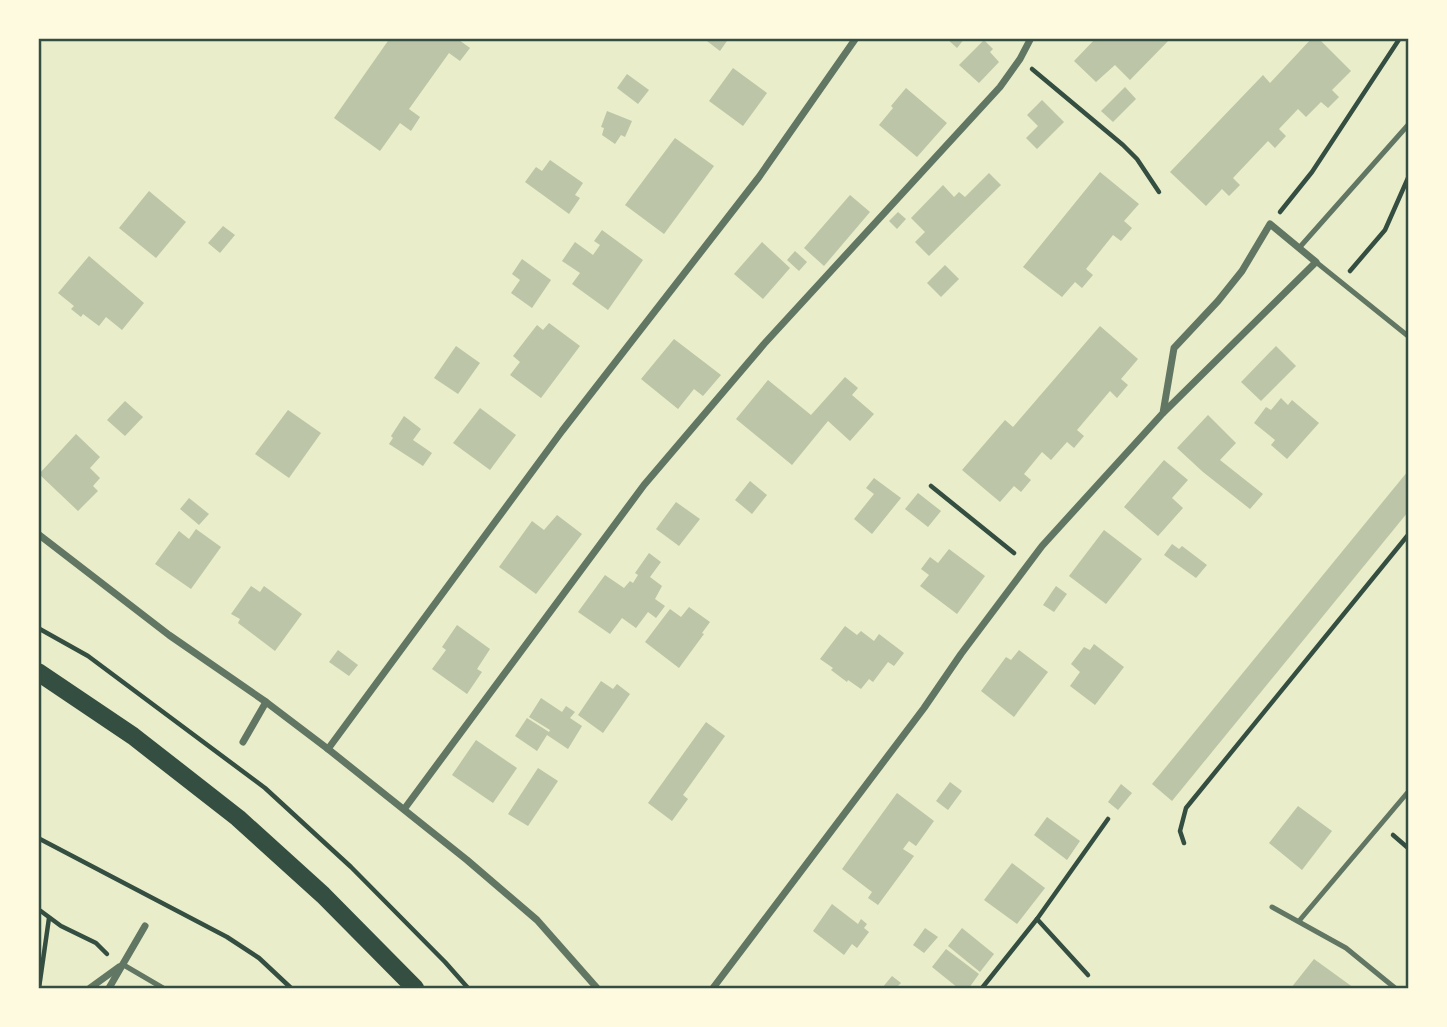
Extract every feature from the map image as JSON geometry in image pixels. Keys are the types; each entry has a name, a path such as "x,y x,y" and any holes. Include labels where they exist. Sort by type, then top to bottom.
{"main road":[{"path":"38,672 133,736 238,818 323,895 415,989"}],"street":[{"path":"328,749 562,431 759,177 856,38"},
{"path":"405,808 644,485 765,344 1000,87 1031,38"},
{"path":"713,989 1042,546 1163,413 1315,262 1270,224 1242,271 1174,348 1163,413"},
{"path":"38,534 169,635 266,702 405,808 537,919 597,989"},
{"path":"243,742 266,702"},
{"path":"109,989 145,926"},
{"path":"90,989 122,964"}],"lane":[{"path":"1299,248 1409,125"},
{"path":"1315,262 1409,336"},
{"path":"1298,921 1409,792"},
{"path":"1272,907 1346,948 1395,989"},
{"path":"122,964 163,989"}],"path":[{"path":"1270,224 1312,172 1401,38"},
{"path":"1020,59 1138,159 1159,192"},
{"path":"1341,282 1385,230 1409,178"},
{"path":"931,486 1028,564"},
{"path":"1184,843 1180,831 1186,807 1409,535"},
{"path":"38,628 88,656 264,788 351,867 468,989"},
{"path":"982,989 1037,919 1108,819"},
{"path":"38,838 227,937 259,958 291,989"},
{"path":"38,909 61,926 96,943 122,964"},
{"path":"39,989 49,918"},
{"path":"1037,919 1088,975"}],"building":[{"path":"390,38 460,38 459,40 470,48 460,61 449,53 409,109 420,117 411,131 400,123 380,151 334,118"},
{"path":"703,38 729,38 720,51"},
{"path":"946,38 965,38 957,48"},
{"path":"1096,38 1171,38 1130,80 1115,65 1096,82 1074,61"},
{"path":"1312,38 1318,38 1351,71 1332,90 1339,97 1328,108 1321,102 1306,117 1298,109 1279,129 1286,136 1275,148 1268,141 1233,178 1240,185 1229,196 1222,189 1206,206 1170,172 1263,75 1270,83"},
{"path":"984,40 993,49 990,52 999,62 979,83 959,65"},
{"path":"733,68 767,93 743,126 709,101"},
{"path":"627,74 649,90 638,104 617,88"},
{"path":"1125,87 1136,99 1113,122 1101,111"},
{"path":"906,88 947,123 917,157 879,125"},
{"path":"1042,100 1064,122 1037,149 1026,138 1038,126 1027,115"},
{"path":"607,111 632,121 625,137 621,135 615,144 602,135 604,128 601,127"},
{"path":"675,138 714,166 664,234 625,205"},
{"path":"550,160 583,183 575,195 580,198 569,214 525,182 536,167 542,171"},
{"path":"1100,172 1139,204 1124,221 1132,228 1121,241 1113,235 1086,269 1093,275 1082,288 1075,282 1062,297 1023,267"},
{"path":"989,173 1001,185 929,256 915,242 925,232 911,218 943,185 954,197 959,192 965,197"},
{"path":"149,191 186,222 156,258 119,228"},
{"path":"850,195 870,212 824,266 804,248"},
{"path":"898,212 906,219 897,229 889,221"},
{"path":"223,226 235,235 220,253 208,243"},
{"path":"602,230 643,260 608,310 572,284 580,273 562,261 575,242 593,255 600,245 594,241"},
{"path":"762,242 790,268 763,299 734,274"},
{"path":"795,251 807,262 799,271 787,260"},
{"path":"89,256 144,303 122,330 106,317 99,326 83,314 81,317 71,309 74,306 58,293"},
{"path":"522,259 551,280 532,308 511,293 520,280 512,274"},
{"path":"945,265 959,279 941,297 927,283"},
{"path":"549,323 580,346 541,398 510,375 520,362 513,356 537,325 543,330"},
{"path":"1100,326 1138,359 1121,379 1128,385 1117,398 1110,391 1077,430 1084,436 1074,448 1067,442 1051,460 1042,452 1024,474 1031,480 1021,492 1014,486 1000,502 962,470 1005,420 1013,427"},
{"path":"674,339 721,375 703,396 694,389 678,409 641,379"},
{"path":"456,346 480,363 458,394 434,378"},
{"path":"1276,346 1296,366 1261,401 1241,382"},
{"path":"845,377 858,388 852,395 874,414 850,441 828,421 792,465 736,419 768,380 811,415"},
{"path":"1281,398 1288,405 1292,400 1319,423 1287,459 1271,445 1275,440 1254,423 1266,407 1271,410"},
{"path":"125,401 143,417 125,436 107,420"},
{"path":"480,408 516,435 490,470 453,443"},
{"path":"288,410 321,433 289,478 255,454"},
{"path":"1208,415 1236,443 1220,460 1263,494 1250,509 1177,448"},
{"path":"404,416 421,429 413,440 432,453 423,466 389,444"},
{"path":"76,434 100,457 90,468 100,478 93,486 98,491 78,511 39,474"},
{"path":"1164,460 1188,480 1172,498 1183,508 1158,536 1124,507"},
{"path":"1408,471 1408,512 1172,801 1152,784"},
{"path":"874,478 901,498 872,534 854,519 874,494 866,488"},
{"path":"750,481 767,495 752,514 735,500"},
{"path":"918,493 941,511 928,527 905,509"},
{"path":"189,498 209,514 199,525 180,509"},
{"path":"676,502 700,519 679,546 656,529"},
{"path":"557,515 582,534 536,594 499,567 532,521 544,530"},
{"path":"196,529 221,547 191,589 155,564 179,531 189,539"},
{"path":"1104,530 1142,559 1106,604 1069,576"},
{"path":"1172,544 1179,549 1182,546 1207,565 1196,578 1164,555"},
{"path":"949,549 985,576 957,614 920,586 929,575 921,569 930,557 938,563"},
{"path":"649,553 661,562 650,577 662,586 655,599 665,606 656,618 648,612 636,628 622,618 610,634 578,612 605,575 624,588 630,581 633,583 638,575 635,573"},
{"path":"251,586 260,592 264,586 302,614 275,651 238,623 240,619 231,614"},
{"path":"1056,586 1067,594 1054,612 1043,605"},
{"path":"689,607 710,622 679,668 645,642 670,609 681,617"},
{"path":"457,625 490,649 477,669 482,672 467,694 432,669 446,650 442,647"},
{"path":"845,626 857,635 861,631 874,641 879,634 904,653 894,666 888,662 873,682 869,679 861,689 848,680 847,682 820,659"},
{"path":"1094,644 1124,667 1095,705 1070,686 1080,672 1071,664 1084,647 1090,650"},
{"path":"338,650 358,665 349,676 329,662"},
{"path":"1019,650 1048,672 1014,717 981,691 1006,657 1011,660"},
{"path":"601,681 613,689 617,684 630,694 603,733 578,715"},
{"path":"541,698 562,712 566,706 575,712 570,718 582,726 568,749 547,735 537,751 515,736 527,718 549,732 550,730 529,717"},
{"path":"706,722 725,736 683,795 688,799 672,821 648,803"},
{"path":"476,740 517,768 493,803 452,775"},
{"path":"538,768 558,781 528,826 508,814"},
{"path":"950,782 962,791 948,810 936,801"},
{"path":"1121,784 1132,793 1118,810 1108,802"},
{"path":"897,793 934,821 916,846 909,841 903,849 914,856 878,905 868,898 872,892 842,869"},
{"path":"1298,806 1332,831 1302,870 1269,843"},
{"path":"1047,817 1080,841 1067,860 1034,835"},
{"path":"1012,863 1045,888 1017,924 984,900"},
{"path":"832,904 858,924 861,919 867,924 864,928 869,932 857,948 852,944 844,955 813,931"},
{"path":"925,928 938,937 924,953 913,945"},
{"path":"962,928 994,954 980,972 948,946"},
{"path":"946,949 979,974 969,988 958,988 932,967"},
{"path":"1314,959 1354,988 1291,988"},
{"path":"892,976 901,983 896,988 882,988"}]}
